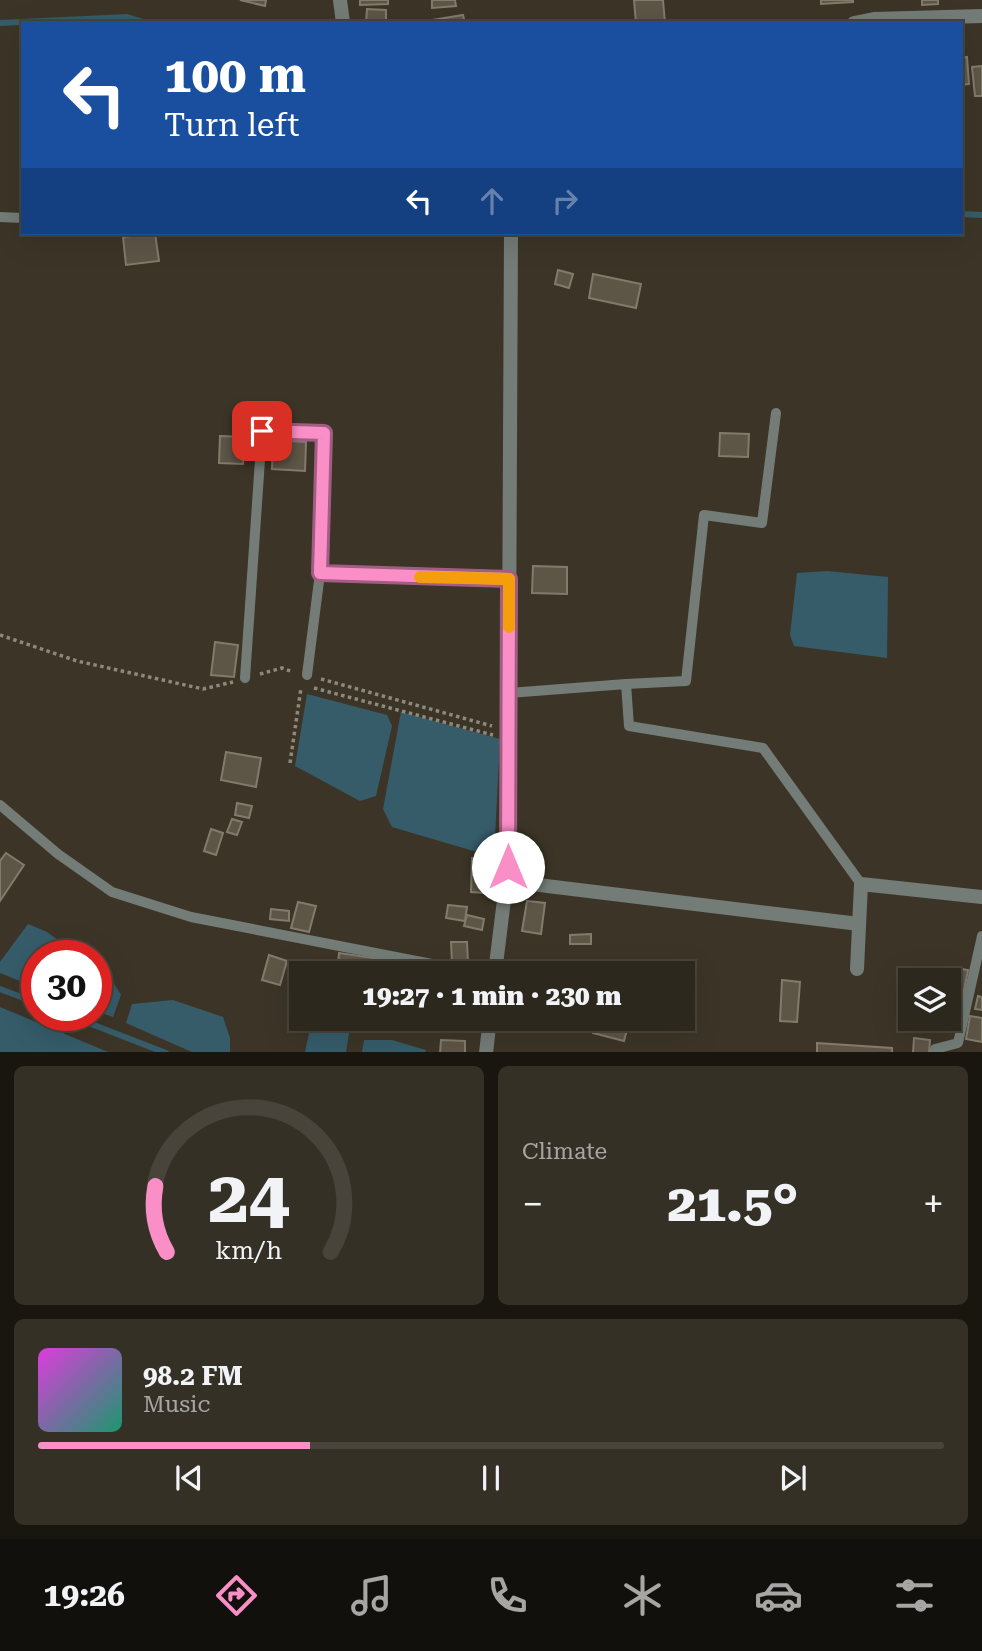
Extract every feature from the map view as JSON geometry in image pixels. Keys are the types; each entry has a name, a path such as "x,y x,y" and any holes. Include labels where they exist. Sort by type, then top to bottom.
{"street":[{"path":"340,0 343,21"},
{"path":"864,21 982,16"},
{"path":"496,961 506,881 511,235"},
{"path":"506,881 859,924"},
{"path":"857,969 862,884 982,898"},
{"path":"486,1052 488,1031"}],"lane":[{"path":"0,217 21,218"},
{"path":"509,693 686,681 704,515 762,523 776,413"},
{"path":"245,678 262,431 324,433 320,573 307,676"},
{"path":"320,573 509,579"},
{"path":"626,684 629,726 763,748 862,884"},
{"path":"0,805 58,854 113,892 191,917 416,961"},
{"path":"935,1052 935,1049 958,1043 982,936"}],"path":[{"path":"290,763 301,686 508,740"}],"water":[{"path":"827,571 888,577 887,658 794,646 790,635 797,573"},
{"path":"307,694 387,715 392,726 376,796 360,801 295,766"},
{"path":"401,712 500,739 494,857 392,827 383,809"},
{"path":"28,924 58,940 21,940 21,982 0,973 0,962"},
{"path":"112,981 121,995 112,1017"},
{"path":"173,1000 223,1017 230,1038 230,1052 192,1052 126,1023 132,1004"},
{"path":"0,1007 21,1016 21,1031 58,1031 108,1052 0,1052"},
{"path":"309,1031 349,1031 346,1052 305,1052"},
{"path":"364,1040 392,1040 426,1050 425,1052 362,1052"}],"building":[{"path":"240,0 266,0 265,6"},
{"path":"360,0 388,0 388,4 360,5"},
{"path":"432,0 455,0 456,6 432,8"},
{"path":"634,0 663,0 665,21 636,21"},
{"path":"821,0 853,0 853,2 821,4"},
{"path":"922,0 938,0 938,4 922,5"},
{"path":"367,9 386,10 386,21 366,21"},
{"path":"463,15 464,21 432,21"},
{"path":"967,57 969,84 963,85 963,58"},
{"path":"982,66 982,96 975,96 972,67"},
{"path":"155,235 159,261 126,265 123,237"},
{"path":"558,270 573,274 569,288 555,284"},
{"path":"593,274 641,284 636,308 589,298"},
{"path":"720,433 749,434 748,457 719,456"},
{"path":"220,436 244,437 243,464 219,463"},
{"path":"273,440 306,442 305,471 272,469"},
{"path":"533,566 567,567 567,594 532,593"},
{"path":"215,642 238,645 234,677 211,675"},
{"path":"226,752 261,758 256,787 221,780"},
{"path":"237,803 252,806 249,818 235,815"},
{"path":"232,819 242,822 237,835 227,832"},
{"path":"211,829 223,833 216,855 204,851"},
{"path":"6,853 24,865 0,901 0,861"},
{"path":"472,858 487,859 485,893 471,892"},
{"path":"527,901 545,903 541,934 522,931"},
{"path":"298,902 316,906 309,932 291,928"},
{"path":"448,905 467,907 465,921 446,918"},
{"path":"271,909 289,911 289,921 270,919"},
{"path":"467,915 484,919 482,930 464,926"},
{"path":"591,934 591,944 570,944 570,935"},
{"path":"451,942 467,942 468,961 452,961"},
{"path":"339,953 380,959 380,961 338,961"},
{"path":"269,955 287,961 280,985 262,980"},
{"path":"961,969 968,970 961,1006"},
{"path":"782,980 800,982 797,1022 780,1021"},
{"path":"978,996 982,997 982,1010 975,1009"},
{"path":"970,1016 982,1018 982,1042 966,1039"},
{"path":"594,1031 627,1031 624,1041"},
{"path":"914,1038 930,1040 929,1052 913,1052"},
{"path":"441,1040 465,1041 465,1052 440,1052"},
{"path":"817,1043 892,1048 892,1052 817,1052"}],"waterway":[{"path":"42,21 127,17 140,21"},
{"path":"0,23 21,22"},
{"path":"963,214 982,215"},
{"path":"0,989 21,997"},
{"path":"109,1031 163,1052"}],"slow traffic":[{"path":"420,577 509,579 509,627"}],"route":[{"path":"262,431 324,433 320,573 509,579 508,867"}]}
